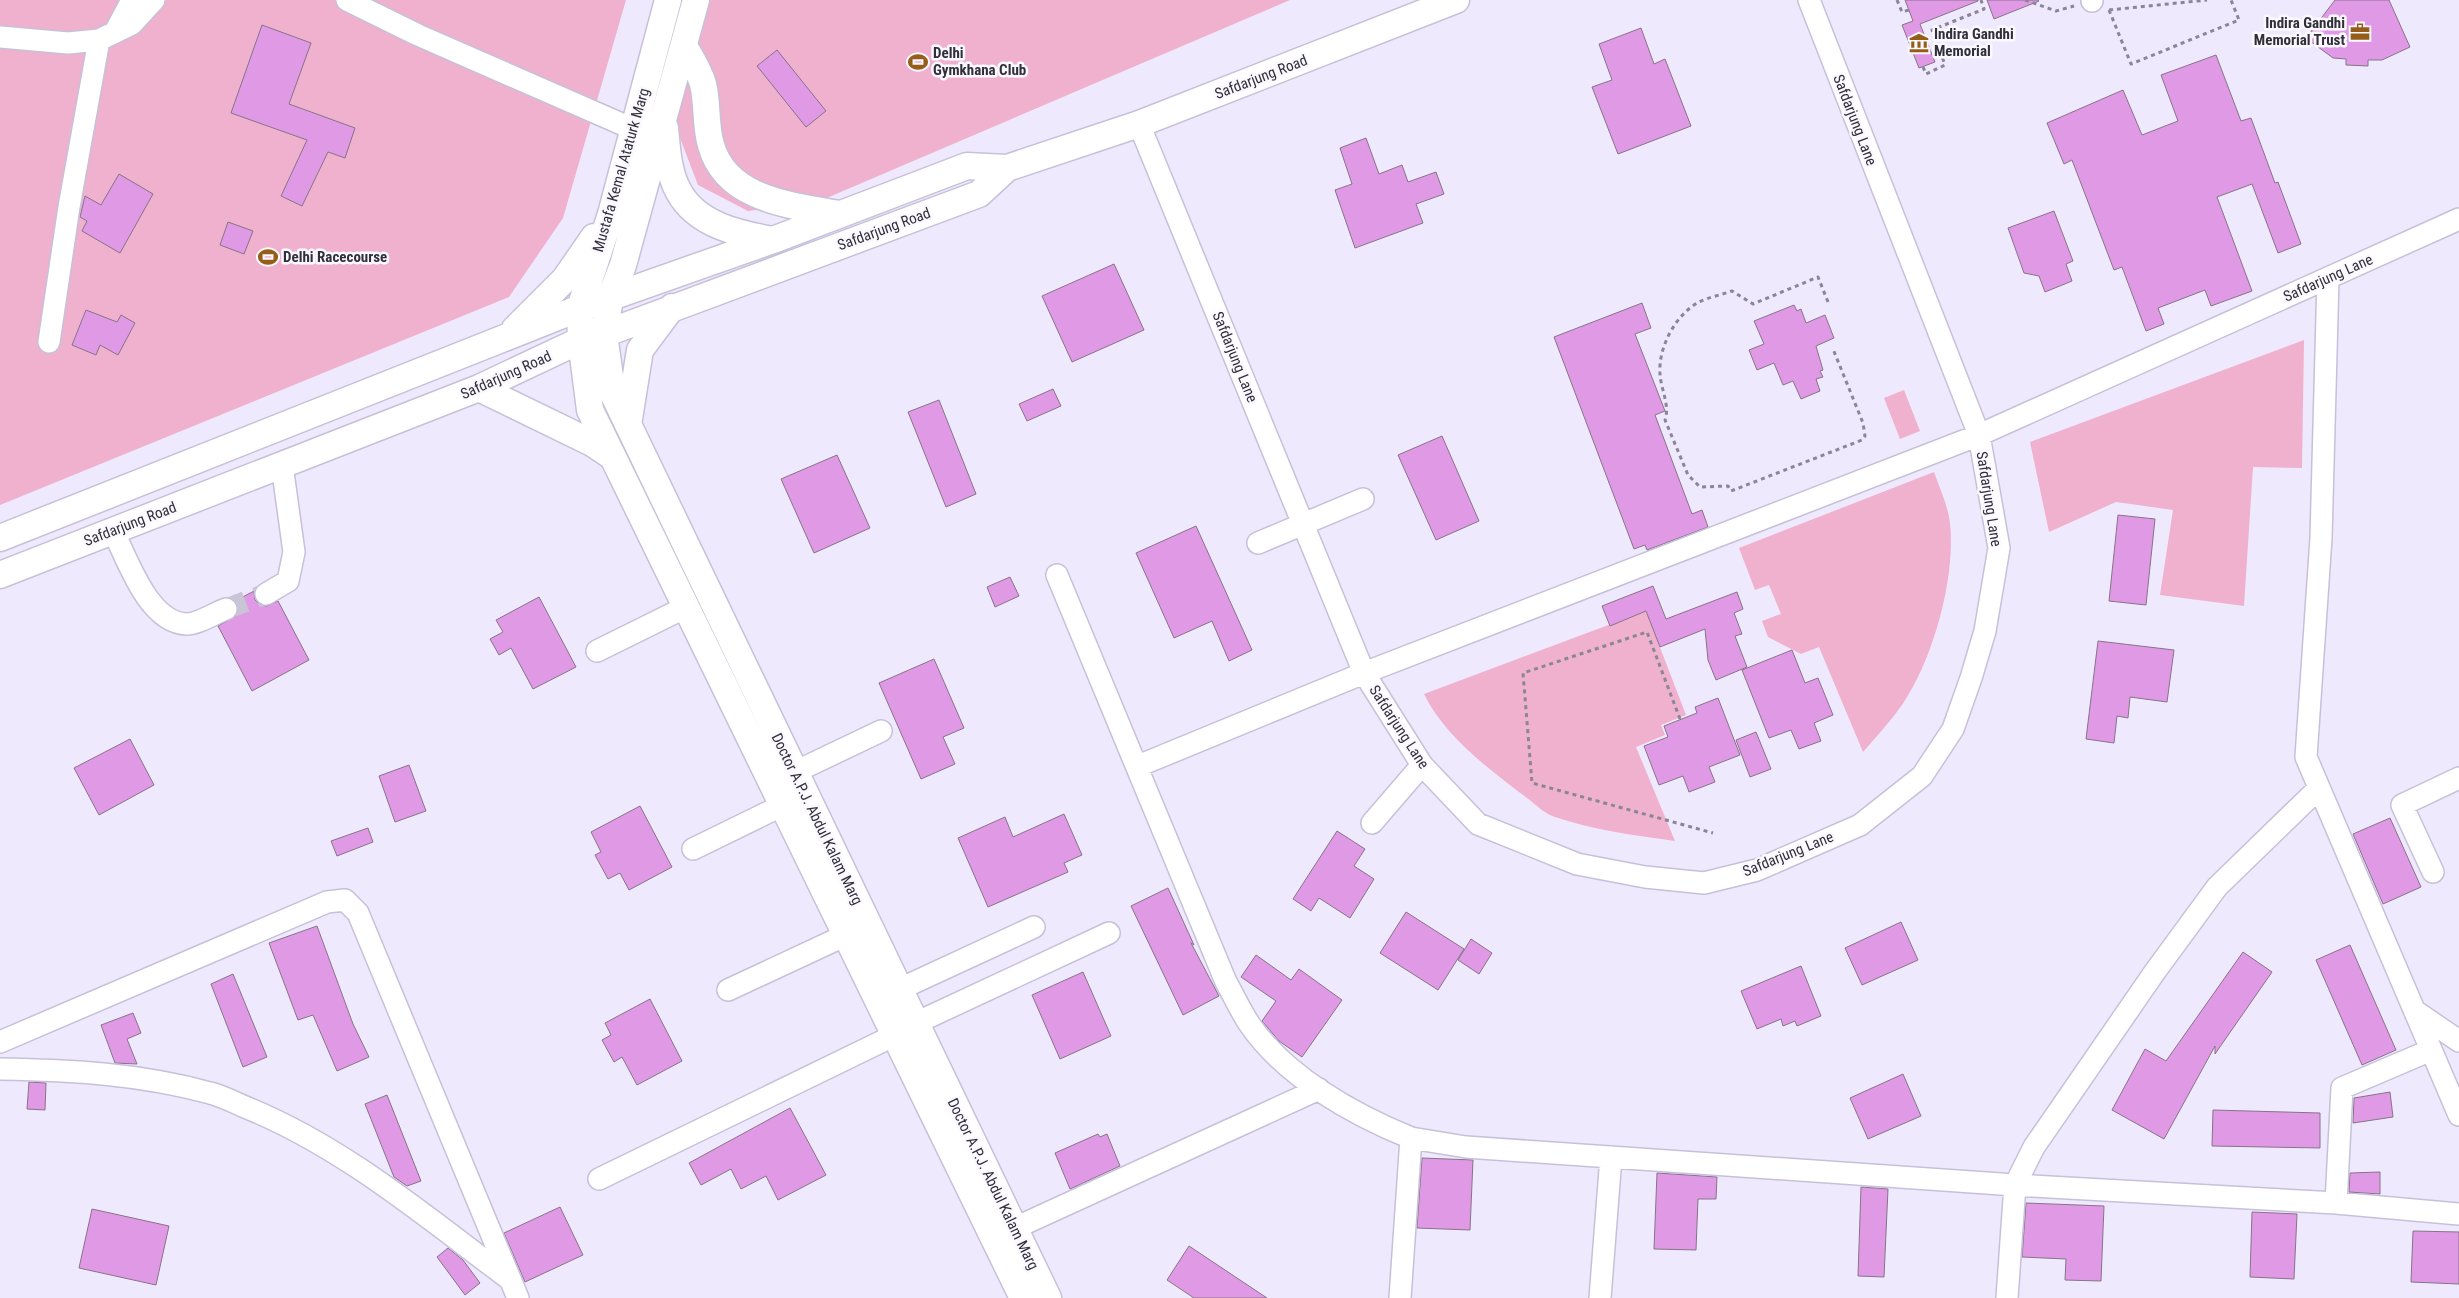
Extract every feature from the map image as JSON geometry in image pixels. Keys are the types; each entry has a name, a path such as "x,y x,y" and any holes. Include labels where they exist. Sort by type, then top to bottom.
{"main road":[{"name":"Mustafa Kemal Ataturk Marg","path":"593,337 580,308 611,214 668,0"},
{"name":"Mustafa Kemal Ataturk Marg","path":"593,337 623,265 696,0"},
{"name":"Safdarjung Road","path":"0,538 580,308 773,240 967,166 1007,168 1140,124 1456,0"},
{"path":"684,46 696,67 702,84 711,145 722,169 744,189 773,201 838,214"},
{"path":"663,115 669,165 679,192 695,211 715,223 740,234 773,240"},
{"name":"Safdarjung Road","path":"0,575 479,388 593,337 979,194 1007,168"},
{"path":"507,336 565,279 611,214"},
{"path":"628,425 640,350 672,307"},
{"name":"Doctor A.P.J. Abdul Kalam Marg","path":"593,337 612,391 628,425 900,989 905,1029 1023,1298"},
{"name":"Doctor A.P.J. Abdul Kalam Marg","path":"593,337 590,410 846,935 905,1029 1015,1228 1048,1298"},
{"path":"479,388 574,434 613,457"},
{"path":"636,503 660,491"}],"street":[{"path":"49,342 69,206 107,36 132,0"},
{"path":"0,37 68,43 107,36 132,24 154,0"},
{"path":"332,0 350,2 418,35 633,130"},
{"name":"Safdarjung Lane","path":"1140,124 1364,673 1422,765 1478,824 1577,864 1645,877 1704,883 1757,870 1860,825 1922,776 1953,729 1971,678 1985,631 2000,548 1979,436 1809,0"},
{"name":"Safdarjung Lane","path":"1138,766 1364,673 1979,436 2459,219"},
{"path":"2328,278 2321,538 2306,757 2459,1115"},
{"path":"266,594 288,581 294,552 282,465"},
{"path":"1258,543 1363,499"},
{"path":"113,531 150,603 169,620 188,624 226,609"},
{"path":"1057,575 1138,766 1226,982 1250,1026 1284,1062 1319,1089 1369,1121 1411,1138 1466,1147 2015,1185 2336,1203 2459,1214"},
{"path":"597,651 686,607"},
{"path":"795,772 881,731"},
{"path":"1372,823 1422,765"},
{"path":"2433,872 2402,805 2459,778"},
{"path":"2007,1298 2015,1185 2034,1147 2154,973 2217,887 2319,788"},
{"path":"693,849 783,804"},
{"path":"0,1042 327,902 345,900 358,913 518,1298"},
{"path":"900,989 1034,927"},
{"path":"600,1179 905,1029 1109,933"},
{"path":"728,990 846,935"},
{"path":"2414,1011 2459,1041"},
{"path":"2336,1203 2342,1088 2431,1050"},
{"path":"0,1069 79,1070 145,1078 212,1093 278,1120 350,1162 509,1278"},
{"path":"1015,1228 1319,1089"},
{"path":"1400,1298 1411,1138"},
{"path":"1600,1298 1611,1157"}],"path":[{"path":"1897,0 1902,12 1909,10"},
{"path":"1923,67 1926,74 1946,65 1932,30 1984,9 1981,0"},
{"path":"2024,0 2056,11 2098,4 2207,0"},
{"path":"2098,4 2131,64 2239,20 2231,0"},
{"path":"1828,302 1818,278 1753,304 1732,291 1700,302 1689,309 1681,318 1664,345 1660,374 1668,412 1665,420 1688,475 1700,487 1728,486 1731,491 1862,440 1865,436 1863,423 1833,349"},
{"path":"1680,719 1647,632 1523,673 1532,783 1713,833"}],"shaded area":[{"name":"Delhi Racecourse","path":"0,0 626,0 563,218 509,297 0,505"},
{"name":"Delhi Gymkhana Club","path":"709,0 1290,0 815,203 748,211 698,185 675,125"},
{"path":"2304,340 2302,468 2253,467 2244,606 2160,595 2173,510 2116,502 2049,532 2030,442"},
{"path":"1904,390 1920,431 1900,439 1884,398"},
{"path":"1934,472 1949,517 1951,545 1946,593 1940,618 1913,687 1902,705 1863,752 1819,647 1801,654 1768,637 1762,621 1781,614 1769,585 1755,590 1739,548"},
{"path":"1646,611 1686,715 1661,725 1665,735 1636,747 1675,841 1597,828 1552,816 1498,776 1470,752 1444,724 1424,694"}],"building":[{"name":"Indira Gandhi Memorial","path":"1905,0 1978,1 1920,24 1935,62 1919,68 1902,25 1913,21"},
{"name":"Indira Gandhi Memorial","path":"1987,0 2038,0 2039,1 1994,19"},
{"path":"2335,0 2389,0 2410,47 2382,60 2368,60 2368,66 2346,65 2346,59 2333,58 2306,38"},
{"path":"262,25 311,43 289,104 355,128 345,158 328,152 302,206 281,196 307,140 231,113"},
{"path":"1641,28 1654,64 1665,59 1691,126 1618,154 1592,87 1612,80 1599,44"},
{"path":"777,50 826,111 806,127 757,66"},
{"path":"2216,55 2241,121 2251,118 2275,183 2278,182 2301,244 2278,253 2252,184 2217,197 2252,291 2211,306 2205,290 2158,308 2164,324 2146,331 2122,267 2114,270 2072,160 2064,164 2047,123 2123,90 2142,135 2178,121 2161,75"},
{"path":"1366,138 1379,174 1402,165 1408,182 1436,172 1444,194 1416,204 1423,223 1355,248 1335,190 1352,184 1340,148"},
{"path":"119,174 153,194 120,253 82,231 87,221 80,217 85,196 101,205"},
{"path":"2054,211 2073,261 2066,264 2072,281 2045,292 2039,276 2024,273 2008,228"},
{"path":"228,222 253,231 244,254 220,245"},
{"path":"1114,264 1144,330 1072,362 1042,296"},
{"path":"1642,303 1651,328 1635,334 1665,411 1655,415 1692,514 1702,510 1708,527 1647,550 1645,545 1634,549 1554,337"},
{"path":"1794,305 1797,311 1801,309 1806,323 1825,315 1834,338 1816,346 1823,370 1820,371 1823,377 1816,379 1820,391 1801,399 1793,381 1783,385 1774,363 1757,370 1749,350 1764,344 1754,321"},
{"path":"86,310 117,322 121,315 135,323 118,355 100,345 96,355 72,345"},
{"path":"1053,389 1061,406 1027,421 1019,404"},
{"path":"939,400 976,494 946,507 908,412"},
{"path":"1442,436 1479,521 1436,540 1398,455"},
{"path":"837,455 870,528 814,553 781,479"},
{"path":"2118,515 2155,519 2146,605 2109,601"},
{"path":"1196,526 1252,650 1229,661 1212,621 1174,638 1136,553"},
{"path":"1010,577 1019,596 995,607 987,587"},
{"path":"1653,586 1666,619 1737,592 1743,609 1734,613 1742,634 1735,636 1747,667 1716,680 1708,660 1705,629 1660,647 1646,611 1610,626 1602,606"},
{"path":"254,591 255,600 260,605 267,606 278,601 309,660 252,691 218,626 236,616 238,610 235,601"},
{"path":"539,597 576,667 533,689 511,648 499,655 490,639 503,632 496,620"},
{"path":"2098,641 2174,650 2167,702 2130,697 2128,718 2117,716 2114,743 2086,739"},
{"path":"1792,650 1805,683 1818,678 1833,715 1814,723 1821,741 1799,749 1791,730 1769,738 1742,670"},
{"path":"934,659 964,728 943,737 955,764 921,779 879,683"},
{"path":"1718,698 1740,755 1709,767 1715,782 1689,792 1683,776 1659,785 1644,746 1668,737 1664,726 1697,713 1695,707"},
{"path":"1756,732 1771,769 1750,777 1736,740"},
{"path":"130,739 154,785 99,815 74,768"},
{"path":"409,765 426,811 395,822 379,776"},
{"path":"640,806 672,867 629,890 620,873 608,879 595,855 601,852 591,832"},
{"path":"1064,814 1082,855 1064,863 1068,872 988,907 958,838 1005,817 1013,837"},
{"path":"2390,818 2421,887 2383,904 2353,834"},
{"path":"368,828 373,842 337,856 331,841"},
{"path":"1337,831 1365,849 1354,866 1374,879 1350,918 1319,898 1311,911 1293,899"},
{"path":"1168,888 1194,945 1191,943 1219,996 1183,1015 1131,906"},
{"path":"1406,912 1464,949 1438,990 1380,953"},
{"path":"1901,922 1918,960 1862,985 1845,948"},
{"path":"317,926 353,1024 369,1057 337,1071 313,1015 298,1020 269,943"},
{"path":"1471,939 1492,953 1479,974 1458,960"},
{"path":"2350,945 2396,1050 2362,1065 2316,960"},
{"path":"2243,952 2272,972 2215,1054 2215,1046 2164,1139 2112,1110 2145,1049 2166,1061"},
{"path":"1256,955 1291,980 1299,969 1342,1000 1302,1057 1279,1041 1262,1021 1276,1001 1241,977"},
{"path":"1801,966 1821,1016 1797,1026 1795,1021 1783,1026 1781,1019 1757,1029 1741,991"},
{"path":"1083,972 1111,1036 1060,1059 1032,995"},
{"path":"233,974 267,1057 243,1067 211,984"},
{"path":"650,999 682,1061 637,1085 622,1057 614,1062 602,1040 611,1035 605,1023"},
{"path":"133,1013 141,1033 127,1039 137,1064 115,1063 101,1025"},
{"path":"1903,1074 1921,1116 1868,1139 1850,1098"},
{"path":"29,1082 46,1083 45,1110 27,1109"},
{"path":"2390,1092 2393,1117 2353,1123 2354,1098"},
{"path":"387,1095 421,1181 407,1186 394,1177 365,1104"},
{"path":"790,1108 826,1175 778,1200 766,1176 741,1189 731,1169 701,1185 689,1163"},
{"path":"2213,1110 2320,1113 2320,1148 2212,1146"},
{"path":"1098,1134 1100,1137 1107,1134 1120,1166 1070,1189 1055,1153"},
{"path":"1422,1158 1473,1160 1470,1230 1417,1228"},
{"path":"2380,1172 2380,1194 2349,1192 2350,1173"},
{"path":"1657,1173 1717,1177 1716,1199 1698,1199 1696,1250 1654,1249"},
{"path":"1861,1187 1888,1189 1884,1277 1858,1276"},
{"path":"2026,1203 2104,1206 2101,1281 2065,1280 2066,1259 2022,1257"},
{"path":"560,1207 583,1255 525,1282 504,1233"},
{"path":"92,1209 169,1226 156,1285 79,1268"},
{"path":"2252,1212 2297,1214 2294,1279 2250,1277"},
{"path":"2413,1231 2459,1232 2459,1284 2411,1282"},
{"path":"1189,1246 1267,1298 1194,1298 1167,1280"},
{"path":"448,1248 463,1260 480,1283 465,1295 437,1257"}],"tunnel":[{"path":"226,609 266,594"}],"place":[{"name":"Indira Gandhi Memorial Trust","path":"2360,32"},
{"name":"Indira Gandhi Memorial","path":"1919,43"},
{"name":"Delhi Gymkhana Club","path":"918,62"},
{"name":"Delhi Racecourse","path":"268,257"}]}
